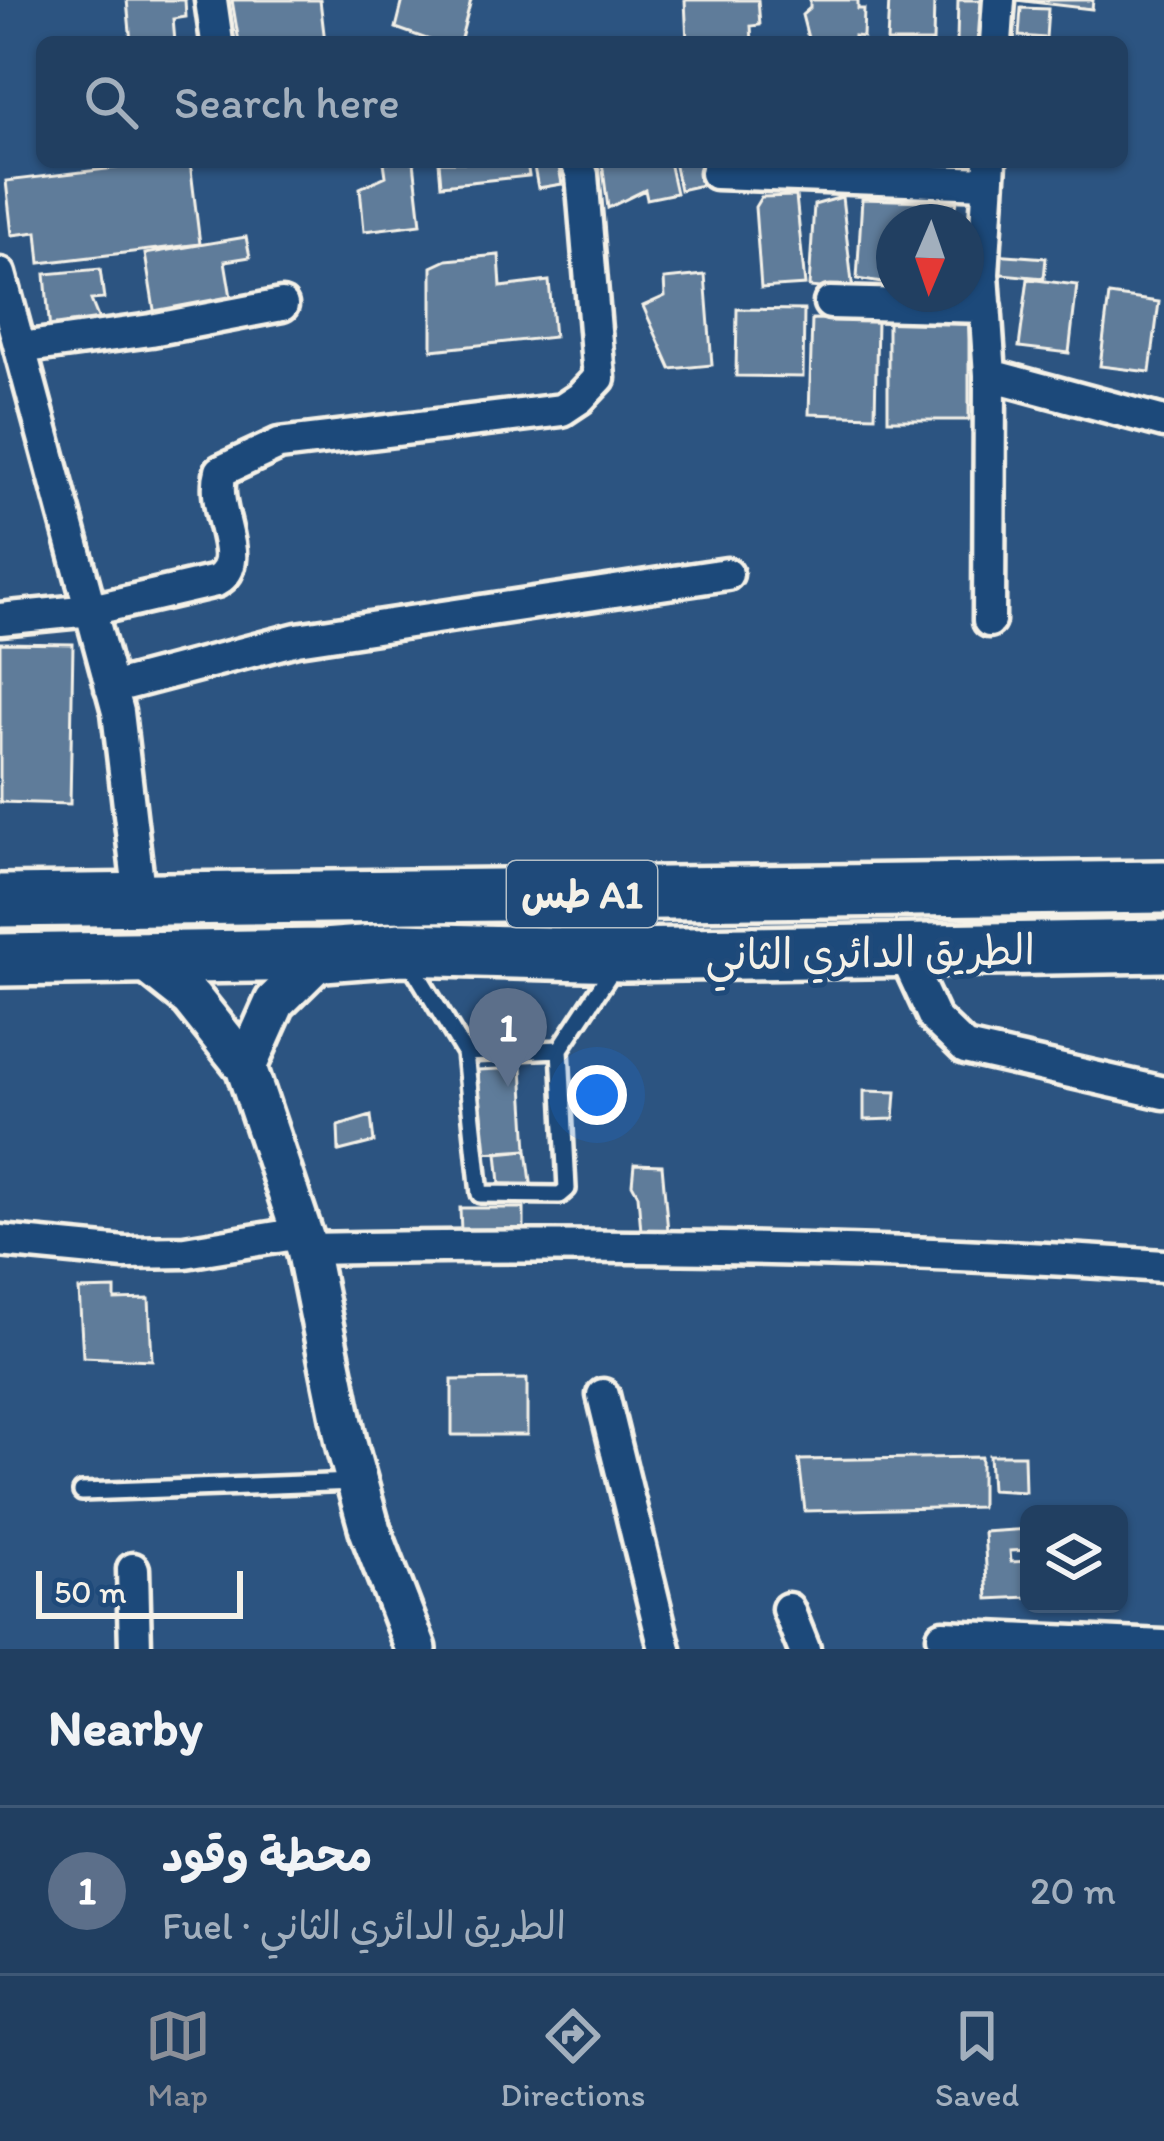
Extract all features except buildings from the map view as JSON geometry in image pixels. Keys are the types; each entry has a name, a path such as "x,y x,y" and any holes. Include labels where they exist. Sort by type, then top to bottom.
{"highway":[{"name":"الطريق الدائري الثاني","path":"0,901 1164,887"},
{"name":"الطريق الدائري الثاني","path":"0,956 322,955 401,949 623,955 904,953 1164,946"}],"street":[{"path":"211,0 217,36"},
{"path":"996,36 999,0"},
{"path":"0,619 91,610 216,581 227,574 233,560 217,499 221,471 279,444 562,410 580,398 598,378 598,345 579,168"},
{"path":"716,173 989,172 983,274 990,375 989,621"},
{"path":"0,274 118,712 140,899"},
{"path":"830,303 986,307"},
{"path":"20,348 170,327 282,304"},
{"path":"990,375 1164,422"},
{"path":"111,688 297,639 727,574"},
{"path":"904,953 934,1018 965,1048 1164,1093"},
{"path":"246,1066 275,1002 322,955"},
{"path":"138,956 191,998 246,1066 304,1241 370,1530 416,1649"},
{"path":"0,1241 125,1252 185,1252 304,1241 1038,1258 1164,1266"},
{"path":"603,1395 665,1649"},
{"path":"133,1569 135,1649"},
{"path":"788,1610 805,1649"},
{"path":"943,1636 1164,1646"}],"lane":[{"path":"401,949 465,1053 480,1194 560,1196 567,1189 560,1049 623,955"},
{"path":"465,1053 560,1049"},
{"path":"82,1492 357,1482"}],"place":[{"name":"محطة وقود","path":"508,1087"}]}
